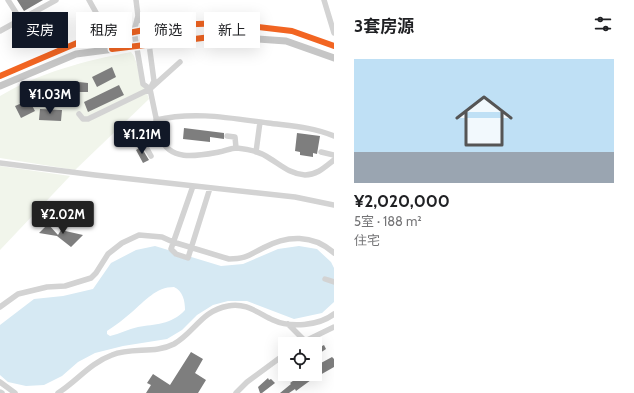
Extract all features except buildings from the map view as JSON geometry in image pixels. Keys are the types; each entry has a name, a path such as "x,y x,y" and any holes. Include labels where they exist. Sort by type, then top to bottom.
{"main road":[{"path":"196,24 225,23 292,30 334,46"},
{"path":"134,32 140,30"},
{"path":"196,38 214,36 286,41 334,58"},
{"path":"0,76 76,43"},
{"path":"0,86 76,54 140,45"}],"lane":[{"path":"8,0 16,12"},
{"path":"33,12 56,0"},
{"path":"90,0 96,12"},
{"path":"136,0 138,16 134,32 143,84 150,89"},
{"path":"324,0 334,33"},
{"path":"0,31 12,24"},
{"path":"149,48 154,81 150,89 158,132 162,143 168,150 179,155 189,156 236,148 256,152 268,157 281,167 304,175 315,174 334,160"},
{"path":"79,114 83,118 88,119 150,89 180,62"},
{"path":"156,120 174,116 211,115 315,129 334,136"},
{"path":"256,152 260,122"},
{"path":"151,156 142,140 158,132"},
{"path":"227,136 235,137 236,148"},
{"path":"321,152 334,155"},
{"path":"0,163 294,197 334,204"},
{"path":"192,186 171,251 188,258 210,188"},
{"path":"0,307 18,294 47,287 65,286 91,278 108,254 122,243 139,235 162,237 173,242 229,259 251,256 262,248 278,241 298,238 309,239 325,245 334,253"},
{"path":"325,279 334,282"},
{"path":"58,393 68,387 94,363 112,355 134,350 165,347 174,344 211,311 219,308 234,305 250,308 273,320 288,324 313,323 334,314"},
{"path":"288,324 298,337"},
{"path":"314,337 334,327"},
{"path":"236,393 278,359"},
{"path":"0,382 16,393"}],"shaded area":[{"path":"131,52 134,56 149,99 75,170 0,158 0,96 31,80 63,68 96,59"},
{"path":"0,166 70,176 0,250"}],"water":[{"path":"155,246 221,266 243,264 278,249 299,246 317,249 331,262 334,268 334,302 322,313 294,319 247,301 228,301 213,305 197,315 182,330 167,339 123,346 95,353 78,362 62,376 44,385 26,386 8,382 0,375 0,325 34,299 63,296 93,289 111,263 136,250","holes":["174,287 183,297 185,310 174,319 163,323 134,328 110,336 107,334 107,331 123,320 156,292 162,289"]}],"transit line":[{"path":"0,76 77,43 170,25 225,23 292,31 334,46"},
{"path":"112,49 204,38"}]}
